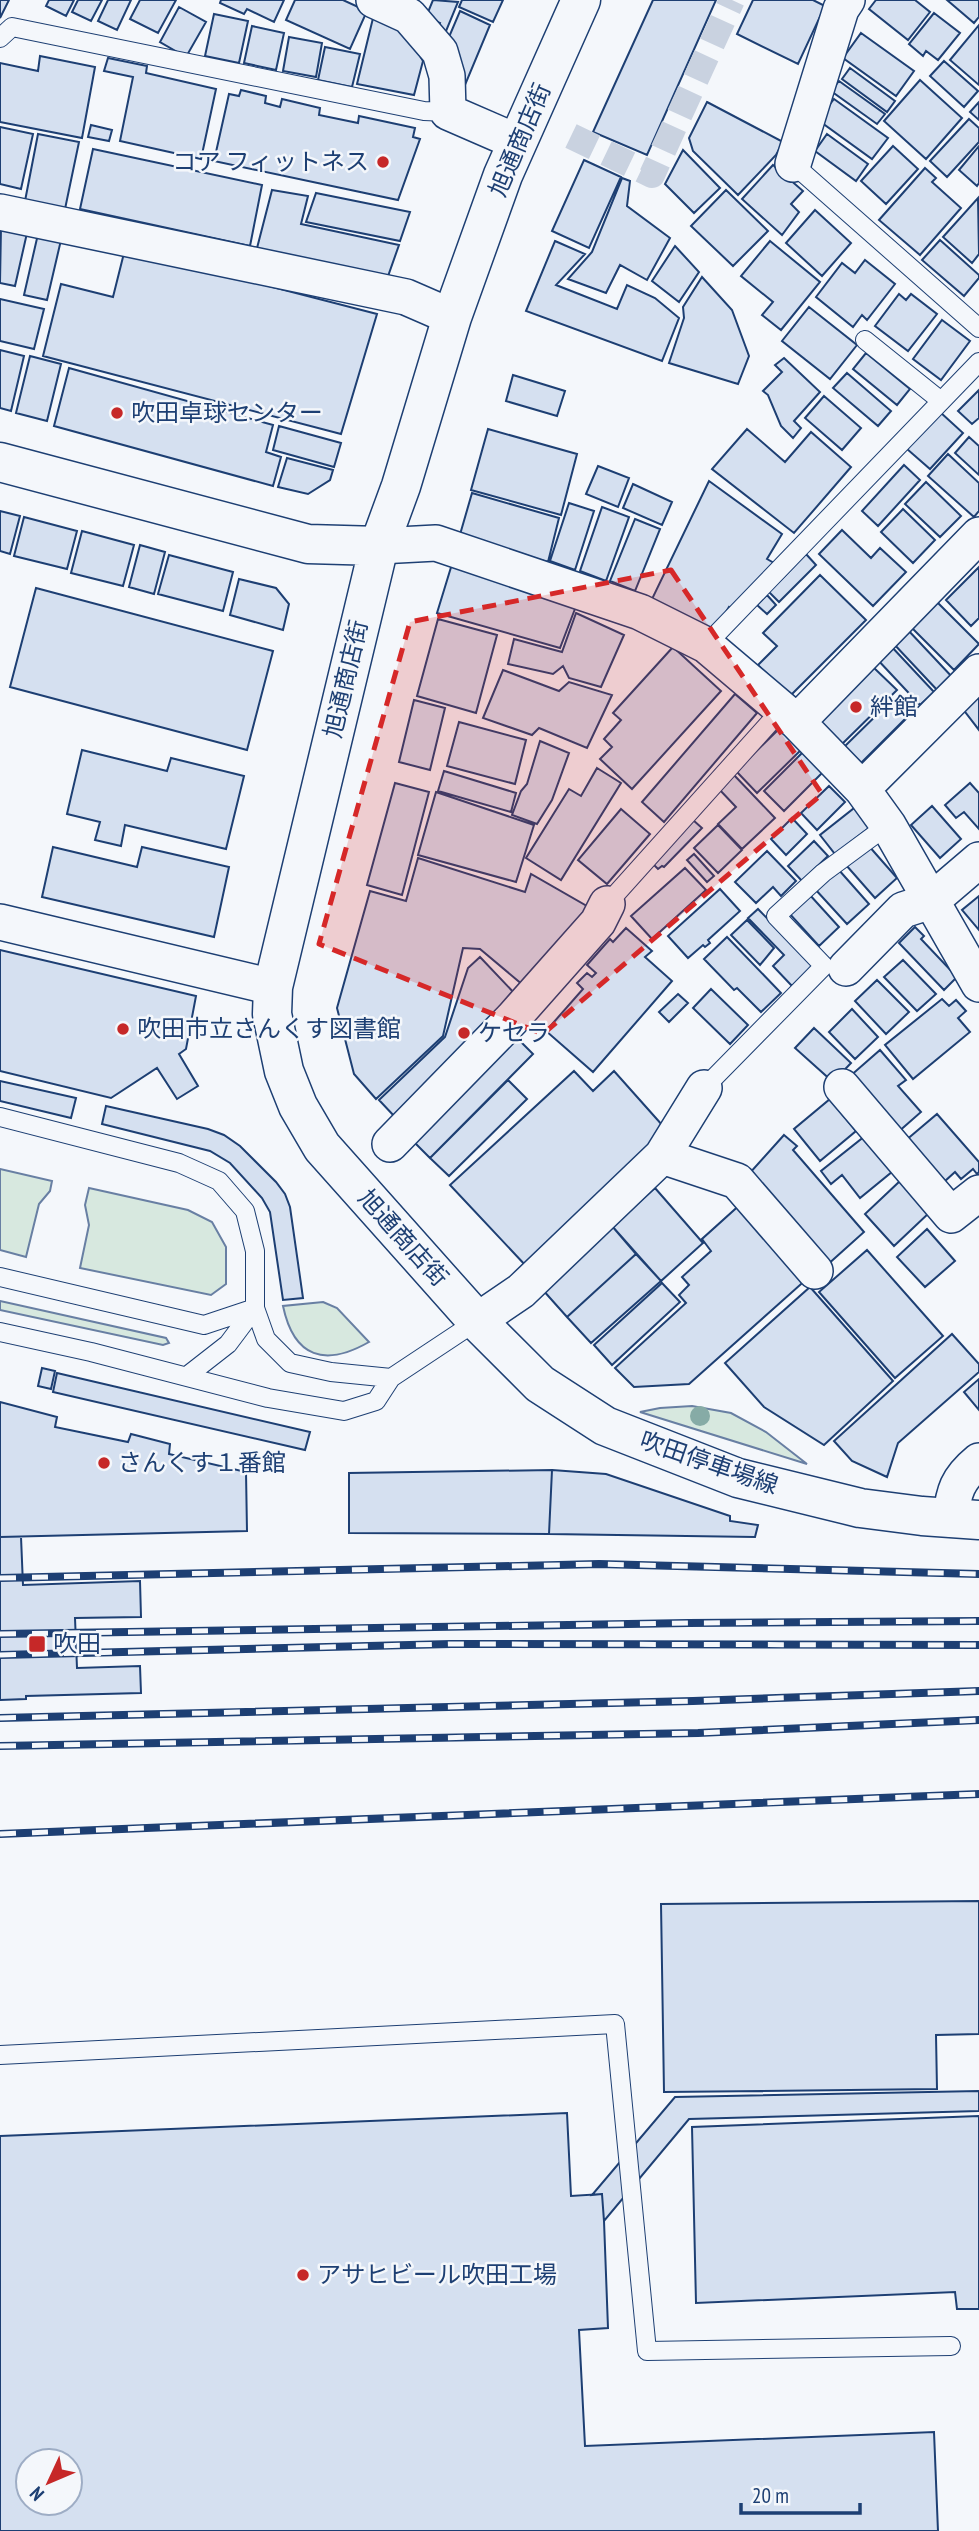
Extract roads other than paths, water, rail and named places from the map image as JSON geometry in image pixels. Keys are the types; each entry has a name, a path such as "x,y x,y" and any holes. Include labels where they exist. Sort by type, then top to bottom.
{"street":[{"name":"旭通商店街","path":"477,1321 322,1147 298,1106 284,1071 272,1014 273,987 379,546 401,486 452,317 503,175 581,0"},
{"path":"793,164 847,0"},
{"path":"387,3 410,16 439,52 447,76 448,112 517,142"},
{"path":"0,212 406,297 452,317"},
{"path":"0,463 308,544 379,546 436,543 640,612 706,645 790,716 862,789 888,825 979,984"},
{"path":"790,716 979,536"},
{"path":"862,789 979,672"},
{"path":"846,968 903,910 931,901 979,860"},
{"path":"390,1144 512,1019 598,922 607,904"},
{"path":"0,922 273,987"},
{"path":"842,1087 951,1215 979,1193"},
{"path":"477,1321 521,1291 663,1156 704,1088"},
{"path":"663,1156 737,1181 815,1271"},
{"name":"吹田停車場線","path":"477,1321 540,1384 605,1426 738,1478 860,1508 964,1519"},
{"path":"964,1519 954,1492 964,1474 979,1461"}],"lane":[{"path":"0,38 12,27 424,111 448,112"},
{"path":"793,164 979,328"},
{"path":"865,340 941,401"},
{"path":"706,645 979,362"},
{"path":"607,904 790,716"},
{"path":"704,1088 824,966 776,916 823,873 888,825"},
{"path":"0,1117 180,1163 219,1181 245,1211 255,1251 255,1308 266,1339 290,1363 331,1372 391,1378"},
{"path":"0,1277 204,1325 255,1308"},
{"path":"187,1376 228,1344 255,1308"},
{"path":"0,1332 268,1398 344,1411 376,1401 391,1378 477,1321"},
{"path":"0,2055 615,2024 647,2350 951,2346"}],"tunnel":[{"path":"571,136 652,175 732,0"}],"railway":[{"path":"0,1578 599,1564 979,1574"},
{"path":"0,1634 979,1621"},
{"path":"0,1655 451,1644 979,1645"},
{"path":"0,1718 693,1701 979,1691"},
{"path":"0,1746 698,1733 979,1720"},
{"path":"0,1834 979,1794"}],"place":[{"name":"コア フィットネス","path":"383,162"},
{"name":"吹田卓球センター","path":"117,413"},
{"name":"絆館","path":"856,707"},
{"name":"吹田市立さんくす図書館","path":"123,1029"},
{"name":"ケセラ","path":"464,1033"},
{"name":"さんくす１番館","path":"104,1463"},
{"name":"吹田","path":"37,1644"},
{"name":"アサヒビール吹田工場","path":"303,2275"}]}
